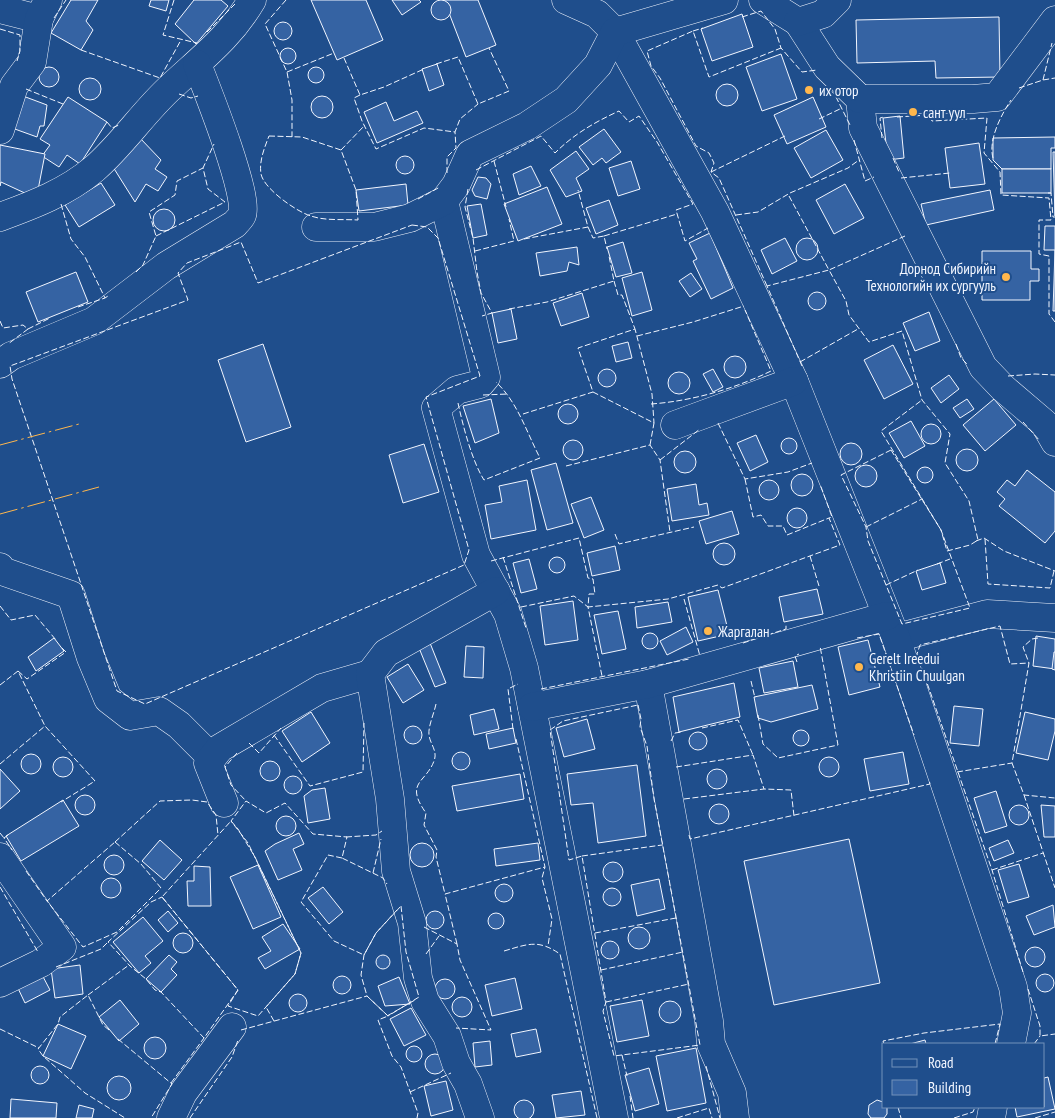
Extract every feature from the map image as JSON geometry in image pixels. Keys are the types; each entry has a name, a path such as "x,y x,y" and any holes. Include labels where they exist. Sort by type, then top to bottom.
{"street":[{"path":"0,217 60,192 94,169 171,86 225,38 242,17 252,0"},
{"path":"566,0 604,15 724,0"},
{"path":"763,0 798,22 827,67 860,99 863,128 983,366 1003,388 1044,423 1055,442"},
{"path":"798,22 823,14 837,0"},
{"path":"0,9 43,9 32,62 14,86 0,130"},
{"path":"316,227 374,227 410,218 444,201 456,185 470,154 527,126 566,100 598,65 604,15"},
{"path":"604,15 715,212 794,381 891,627 1013,987 1017,1013 1011,1043"},
{"path":"860,99 973,99 997,97 1055,20"},
{"path":"0,364 11,356 94,321 166,266 235,224 242,214 242,199 238,184 218,119 197,64"},
{"path":"444,201 486,377 480,384 457,390 436,408 476,555 508,614 524,668 614,1118"},
{"path":"675,425 794,381"},
{"path":"0,567 2,571 71,595 91,658 108,699 130,716 159,711 179,725 212,758"},
{"path":"224,803 208,763 220,748 322,688 370,674 386,653 496,591"},
{"path":"532,707 648,684 891,627 987,614 1055,618"},
{"path":"370,674 390,799 396,871 412,923 418,978 425,1001 447,1036 456,1063 468,1084 480,1118"},
{"path":"648,684 709,1021 711,1044 732,1093 735,1118"},
{"path":"0,857 62,947 41,963 0,983"},
{"path":"171,1118 182,1093 232,1027"}],"building":[{"path":"71,0 98,0 86,21 93,30 81,50 51,33"},
{"path":"151,0 169,0 166,11 149,6"},
{"path":"194,0 221,0 228,6 196,44 175,24"},
{"path":"311,0 366,0 383,40 337,60"},
{"path":"392,0 419,0 421,2 402,15"},
{"path":"441,0 448,3 451,10 448,17 441,20 434,17 431,10 434,3"},
{"path":"444,0 478,0 496,45 466,57"},
{"path":"742,14 753,47 712,61 701,29"},
{"path":"999,17 1000,77 936,78 935,61 857,63 856,20"},
{"path":"279,22 287,22 292,27 290,38 279,40 274,35 274,27"},
{"path":"288,48 294,50 296,56 294,62 288,64 282,62 280,56 282,50"},
{"path":"781,54 797,99 762,111 746,67"},
{"path":"437,64 444,85 429,91 422,69"},
{"path":"49,67 56,70 59,77 56,84 49,87 42,84 39,77 42,70"},
{"path":"313,67 319,67 324,72 322,81 313,83 308,78 308,72"},
{"path":"90,78 98,81 101,89 98,97 90,100 82,97 79,89 82,81"},
{"path":"727,84 737,91 738,95 731,105 727,106 717,99 716,95 723,85"},
{"path":"23,96 47,105 44,126 40,126 37,137 12,128"},
{"path":"322,96 332,103 333,107 326,117 322,118 312,111 311,107 318,97"},
{"path":"68,97 107,122 80,164 67,155 59,167 42,156 50,145 40,139"},
{"path":"813,97 826,127 787,144 774,115"},
{"path":"386,102 394,121 417,111 423,123 377,143 364,112"},
{"path":"900,116 904,158 888,160 883,118"},
{"path":"604,129 621,152 606,163 602,158 593,165 579,147"},
{"path":"826,130 843,160 811,178 794,148"},
{"path":"139,137 161,160 155,169 167,177 158,191 146,184 135,202 113,167"},
{"path":"1055,137 1055,148 1051,148 1051,169 1002,169 993,160 993,138"},
{"path":"979,143 985,184 950,188 945,148"},
{"path":"0,145 45,154 38,190 42,201 1,182 0,186"},
{"path":"576,151 589,169 576,178 582,191 566,197 550,170"},
{"path":"1053,152 1055,152 1055,216"},
{"path":"405,156 411,159 414,165 411,171 405,174 399,171 396,165 399,159"},
{"path":"631,161 640,189 618,196 609,168"},
{"path":"531,166 541,186 519,195 513,174"},
{"path":"1002,169 1051,169 1051,193 1002,193"},
{"path":"478,177 486,178 491,184 487,199 475,196 472,190"},
{"path":"101,183 115,205 79,227 65,205"},
{"path":"406,184 408,205 359,211 356,190"},
{"path":"845,184 864,218 834,234 816,200"},
{"path":"547,187 562,224 518,241 504,204"},
{"path":"990,190 994,210 926,225 921,204"},
{"path":"609,200 618,225 596,234 586,208"},
{"path":"481,204 487,235 473,238 467,206"},
{"path":"164,209 172,212 175,220 172,228 164,231 156,228 153,220 156,212"},
{"path":"1045,226 1055,226 1055,250 1044,250"},
{"path":"710,233 733,288 711,299 693,261 697,259 689,243"},
{"path":"785,238 797,261 772,274 761,250"},
{"path":"807,238 815,241 818,249 815,257 807,260 799,257 796,249 799,241"},
{"path":"623,242 632,273 616,277 607,247"},
{"path":"577,247 579,265 569,262 567,271 540,276 536,253"},
{"path":"1055,250 1055,311 1053,311"},
{"name":"Дорнод Сибирийн Технологийн их сургууль","path":"982,251 1031,251 1031,269 1039,269 1039,281 1030,281 1030,300 982,300"},
{"path":"76,272 88,302 38,322 26,292"},
{"path":"642,272 652,310 632,316 622,278"},
{"path":"691,273 702,289 690,297 679,281"},
{"path":"817,292 823,295 826,301 823,307 817,310 811,307 808,301 811,295"},
{"path":"582,293 589,317 561,326 553,303"},
{"path":"511,309 517,339 498,343 492,313"},
{"path":"929,312 940,341 915,351 903,323"},
{"path":"628,342 632,358 616,362 612,346"},
{"path":"263,344 291,427 246,442 218,360"},
{"path":"893,345 913,384 884,399 864,360"},
{"path":"731,356 739,356 746,363 746,371 739,378 731,378 724,371 724,363"},
{"path":"603,369 611,369 616,374 614,385 603,387 598,382 598,374"},
{"path":"713,369 723,387 713,392 703,374"},
{"path":"679,372 689,379 690,383 683,393 679,394 669,387 668,383 675,373"},
{"path":"949,375 959,389 941,403 931,388"},
{"path":"491,399 499,433 475,443 463,406"},
{"path":"967,399 974,409 960,418 953,408"},
{"path":"994,399 1016,425 985,451 963,425"},
{"path":"568,404 575,407 578,414 575,421 568,424 561,421 558,414 561,407"},
{"path":"911,421 925,446 904,458 889,433"},
{"path":"927,424 935,424 941,430 941,438 935,444 927,444 921,438 921,430"},
{"path":"756,435 768,462 750,471 737,443"},
{"path":"789,438 797,446 789,454 781,446"},
{"path":"573,440 580,443 583,450 580,457 573,460 566,457 563,450 566,443"},
{"path":"851,443 859,446 862,454 859,462 851,465 843,462 840,454 843,446"},
{"path":"424,444 439,492 403,503 389,455"},
{"path":"967,449 975,452 978,460 975,468 967,471 959,468 956,460 959,452"},
{"path":"685,451 693,454 696,462 693,470 685,473 677,470 674,462 677,454"},
{"path":"556,463 573,523 547,530 531,470"},
{"path":"866,465 874,468 877,476 874,484 866,487 858,484 855,476 858,468"},
{"path":"922,467 928,467 933,472 931,481 922,483 917,478 917,472"},
{"path":"1027,470 1055,492 1055,531 1045,543 999,506 1005,499 997,492 1007,480 1015,486"},
{"path":"802,474 810,477 813,485 810,493 802,496 794,493 791,485 794,477"},
{"path":"527,480 536,530 491,539 485,505 502,502 499,486"},
{"path":"769,480 776,483 779,490 776,497 769,500 762,497 759,490 762,483"},
{"path":"696,484 699,505 707,503 709,515 672,521 667,489"},
{"path":"591,497 604,530 584,538 571,504"},
{"path":"797,508 804,511 807,518 804,525 797,528 790,525 787,518 790,511"},
{"path":"732,511 739,534 706,544 699,521"},
{"path":"724,543 732,546 735,554 732,562 724,565 716,562 713,554 716,546"},
{"path":"615,546 620,570 592,576 587,553"},
{"path":"554,557 560,557 565,562 563,571 554,573 549,568 549,562"},
{"path":"529,559 537,589 521,593 513,563"},
{"path":"940,563 946,583 922,590 916,571"},
{"path":"817,589 823,614 784,622 779,597"},
{"path":"718,590 729,634 698,641 688,597"},
{"path":"573,601 578,640 545,645 540,606"},
{"path":"668,602 672,622 637,628 635,607"},
{"path":"618,611 626,649 602,654 594,615"},
{"path":"686,627 693,642 667,655 660,641"},
{"path":"650,633 656,635 658,641 656,647 650,649 644,647 642,641 644,635"},
{"path":"1036,636 1055,639 1055,669 1033,666"},
{"path":"54,638 64,651 36,671 28,657"},
{"name":"Gerelt Ireedui Khristiin Chuulgan","path":"868,640 880,687 849,695 838,647"},
{"path":"430,643 446,683 435,687 419,648"},
{"path":"466,646 484,647 483,678 464,677"},
{"path":"1055,652 1055,670 1052,669"},
{"path":"793,661 798,687 764,693 759,668"},
{"path":"408,664 424,690 403,703 387,677"},
{"path":"734,683 740,717 679,732 673,697"},
{"path":"812,685 818,709 771,722 758,718 754,697"},
{"path":"954,706 983,709 979,746 950,743"},
{"path":"494,709 499,729 474,735 470,715"},
{"path":"311,712 330,743 302,762 282,731"},
{"path":"1025,712 1055,719 1055,731 1048,760 1016,753"},
{"path":"587,719 595,749 564,757 556,728"},
{"path":"413,726 419,729 422,735 419,741 413,744 407,741 404,735 407,729"},
{"path":"513,728 516,743 489,749 486,734"},
{"path":"798,730 804,730 809,735 807,744 798,746 793,741 793,735"},
{"path":"698,732 704,735 707,741 704,747 698,750 692,747 689,741 692,735"},
{"path":"461,752 467,755 470,761 467,767 461,770 455,767 452,761 455,755"},
{"path":"903,752 909,784 870,791 864,759"},
{"path":"31,754 38,757 41,764 38,771 31,774 24,771 21,764 24,757"},
{"path":"63,757 70,760 73,767 70,774 63,777 56,774 53,767 56,760"},
{"path":"829,757 836,760 839,767 836,774 829,777 822,774 819,767 822,760"},
{"path":"266,761 274,761 280,767 280,775 274,781 266,781 260,775 260,767"},
{"path":"637,765 646,836 598,843 593,803 571,805 567,774"},
{"path":"0,769 20,791 0,809"},
{"path":"717,769 724,772 727,779 724,786 717,789 710,786 707,779 710,772"},
{"path":"520,774 524,799 457,811 452,786"},
{"path":"289,776 297,776 302,781 300,792 289,794 284,789 284,781"},
{"path":"325,788 330,819 308,823 304,796 312,790"},
{"path":"996,791 1007,826 985,833 974,798"},
{"path":"85,795 92,798 95,805 92,812 85,815 78,812 75,805 78,798"},
{"path":"63,800 79,826 21,861 6,836"},
{"path":"719,804 726,807 729,814 726,821 719,824 712,821 709,814 712,807"},
{"path":"1019,805 1026,808 1029,815 1026,822 1019,825 1012,822 1009,815 1012,808"},
{"path":"1041,805 1055,806 1055,837 1044,837"},
{"path":"286,816 293,819 296,826 293,833 286,836 279,833 276,826 279,819"},
{"path":"299,833 304,844 293,849 302,870 278,880 265,851 275,844"},
{"path":"849,839 880,983 774,1005 744,861"},
{"path":"160,840 182,860 164,880 142,861"},
{"path":"1008,840 1014,853 994,861 989,848"},
{"path":"422,843 430,847 434,855 430,863 422,867 414,863 410,855 414,847"},
{"path":"538,843 540,860 496,866 494,849"},
{"path":"114,855 121,858 124,865 121,872 114,875 107,872 104,865 107,858"},
{"path":"613,862 620,865 623,872 620,879 613,882 606,879 603,872 606,865"},
{"path":"1019,864 1029,897 1008,903 998,870"},
{"path":"258,865 281,917 253,929 230,877"},
{"path":"194,866 210,867 211,906 188,906 187,881 194,881"},
{"path":"111,878 118,881 121,888 118,895 111,898 104,895 101,888 104,881"},
{"path":"659,879 665,909 637,916 631,885"},
{"path":"504,884 510,887 513,893 510,899 504,902 498,899 495,893 498,887"},
{"path":"323,887 343,912 329,924 308,898"},
{"path":"608,888 616,888 621,893 619,904 608,906 603,901 603,893"},
{"path":"1053,905 1055,927 1034,935 1026,916"},
{"path":"168,911 178,923 168,932 158,920"},
{"path":"435,911 441,914 444,920 441,926 435,929 429,926 426,920 429,914"},
{"path":"496,913 504,921 496,929 488,921"},
{"path":"143,917 163,941 145,956 151,963 139,973 113,942"},
{"path":"283,924 300,949 265,969 258,958 271,951 262,937"},
{"path":"639,927 647,930 650,938 647,946 639,949 631,946 628,938 631,930"},
{"path":"183,933 190,936 193,943 190,950 183,953 176,950 173,943 176,936"},
{"path":"610,941 616,944 619,950 616,956 610,959 604,956 601,950 604,944"},
{"path":"1031,947 1039,947 1045,953 1045,961 1039,967 1031,967 1025,961 1025,953"},
{"path":"169,955 177,962 171,969 177,975 161,992 146,979"},
{"path":"380,955 386,955 390,962 386,969 380,969 376,965 376,959"},
{"path":"80,965 83,994 55,998 51,969"},
{"path":"39,969 50,990 25,1003 15,982"},
{"path":"1045,974 1051,977 1054,983 1051,989 1045,992 1039,989 1036,983 1039,977"},
{"path":"338,976 346,976 351,981 349,992 338,994 333,989 333,981"},
{"path":"399,977 410,1004 385,1006 378,986"},
{"path":"515,978 522,1009 492,1016 485,985"},
{"path":"445,979 452,982 455,989 452,996 445,999 438,996 435,989 438,982"},
{"path":"298,994 304,997 307,1003 304,1009 298,1012 292,1009 289,1003 292,997"},
{"path":"462,997 469,1000 472,1007 469,1014 462,1017 455,1014 452,1007 455,1000"},
{"path":"120,1000 139,1024 119,1041 99,1017"},
{"path":"642,1000 649,1036 617,1042 610,1006"},
{"path":"670,1001 678,1004 681,1012 678,1020 670,1023 662,1020 659,1012 662,1004"},
{"path":"411,1008 426,1035 404,1046 390,1019"},
{"path":"58,1024 86,1036 71,1069 43,1056"},
{"path":"536,1029 541,1052 516,1057 511,1034"},
{"path":"155,1037 163,1040 166,1048 163,1056 155,1059 147,1056 144,1048 147,1040"},
{"path":"925,1040 926,1043 914,1043"},
{"path":"490,1041 492,1065 475,1067 473,1043"},
{"path":"414,1046 422,1054 414,1062 406,1054"},
{"path":"696,1048 706,1103 667,1111 656,1056"},
{"path":"435,1054 442,1057 445,1064 442,1071 435,1074 428,1071 425,1064 428,1057"},
{"path":"40,1066 46,1069 49,1075 46,1081 40,1084 34,1081 31,1075 34,1069"},
{"path":"649,1068 659,1104 635,1111 625,1075"},
{"path":"119,1076 124,1077 130,1083 130,1093 124,1099 119,1100 114,1099 108,1093 107,1088 108,1083 114,1077"},
{"path":"1048,1077 1055,1109 1017,1117 1015,1108 1045,1108 1045,1078"},
{"path":"446,1081 453,1110 431,1116 424,1086"},
{"path":"581,1091 585,1115 556,1118 552,1095"},
{"path":"11,1099 57,1103 56,1118 10,1118"},
{"path":"877,1100 882,1102 882,1108 887,1108 887,1114 884,1118 871,1118 868,1114 869,1105"},
{"path":"520,1101 528,1101 533,1106 533,1114 528,1119 520,1119 515,1114 515,1106"},
{"path":"79,1105 94,1109 92,1118 76,1118"}],"fence":[{"path":"54,18 66,0"},
{"path":"174,0 163,35 197,43"},
{"path":"286,0 265,24 287,72 292,100 292,137"},
{"path":"207,32 235,4"},
{"path":"742,17 761,11 775,29 781,48 802,72 817,70"},
{"path":"693,31 703,28"},
{"path":"0,29 20,35 20,51 17,61"},
{"path":"767,286 719,178 711,172 714,163 709,153 696,146 660,78 651,66 647,51 693,31 709,77 781,48"},
{"path":"81,50 160,78 181,40"},
{"path":"1043,80 1052,43"},
{"path":"436,64 458,57 478,104 509,91 489,48"},
{"path":"287,72 334,53"},
{"path":"344,58 360,95 384,87 424,69"},
{"path":"1019,88 1055,78"},
{"path":"26,89 63,104"},
{"path":"832,89 850,125"},
{"path":"179,94 191,98 198,96"},
{"path":"360,95 354,98 362,121 376,149 424,128 455,132 460,119 478,104"},
{"path":"993,158 992,143 994,136 1003,113 1011,100"},
{"path":"819,119 842,108"},
{"path":"476,170 541,136 555,153 585,129 619,111 629,122 639,116 657,142 693,204 676,210 685,241 708,228"},
{"path":"897,117 929,115 932,121 987,118 984,153 1000,172 1001,195 1049,198 1051,220 1039,220 1039,254 1049,256 1049,314 1055,322"},
{"path":"882,138 880,118 884,117"},
{"path":"107,122 112,128 119,125"},
{"path":"341,150 365,125"},
{"path":"447,173 447,157 456,148 455,132"},
{"path":"269,136 302,137 341,150 356,190 358,220 316,218 305,214 274,193 263,180 261,174 261,160 269,136"},
{"path":"711,172 785,136"},
{"path":"854,140 865,181 874,177"},
{"path":"156,236 225,202 208,189 203,168 214,144"},
{"path":"893,158 899,172"},
{"path":"736,215 758,212 790,193 848,168 859,160"},
{"path":"494,161 506,207"},
{"path":"136,272 143,265 156,236 149,212 175,195 177,181 203,168"},
{"path":"901,178 950,173"},
{"path":"418,199 440,187"},
{"path":"468,189 465,207 473,238 481,293 492,313 482,316"},
{"path":"524,239 588,227 578,190"},
{"path":"1048,193 1051,193 1053,217 1055,217"},
{"path":"789,196 829,270 905,236"},
{"path":"61,204 71,239 85,257 105,298 108,296"},
{"path":"604,236 677,214"},
{"path":"475,251 514,241 509,219"},
{"path":"412,225 427,227 438,238 480,376 426,397 469,550 464,565 145,704 117,691 12,379 10,366 188,300 178,273 187,263 241,242 258,283 412,225"},
{"path":"588,227 593,238 604,236 607,249"},
{"path":"509,309 547,302 614,281 609,256"},
{"path":"802,366 767,286 829,270 846,301 849,315 869,342 902,331 922,400 950,434 945,463 969,501 978,540 970,545 947,551 941,530 881,431 922,400"},
{"path":"614,281 618,295 622,295 635,329"},
{"path":"78,307 105,298"},
{"path":"637,336 693,322 744,306"},
{"path":"651,404 713,393 771,371 745,310"},
{"path":"28,329 50,318"},
{"path":"0,321 3,328 23,325 28,329 8,344"},
{"path":"650,445 654,423 593,392 578,348 635,329 652,394 654,423"},
{"path":"800,362 858,329"},
{"path":"956,344 961,358 968,365"},
{"path":"1008,376 1055,375"},
{"path":"458,403 472,453 484,480 540,458 516,408 496,382"},
{"path":"523,414 593,392"},
{"path":"483,395 508,394"},
{"path":"1023,422 1040,441"},
{"path":"718,423 745,479 788,472 812,463"},
{"path":"660,460 700,429"},
{"path":"566,466 650,445 660,460 670,532"},
{"path":"891,450 941,530 970,608 902,624 868,541 866,527 841,475 891,450"},
{"path":"745,479 753,517 761,515 768,526 783,526 787,535 829,518"},
{"path":"491,561 579,538 588,578 593,579 595,594 589,594 588,607 668,599 718,585 722,588 840,545 829,518 832,517 820,484"},
{"path":"866,527 922,499"},
{"path":"615,534 619,544 694,527"},
{"path":"976,541 984,538 1004,551 1055,571"},
{"path":"985,539 988,584 1050,588 1054,571"},
{"path":"810,556 819,586"},
{"path":"503,557 526,628"},
{"path":"937,564 950,559"},
{"path":"886,585 918,570"},
{"path":"521,607 574,596 588,607 602,676"},
{"path":"684,599 700,656"},
{"path":"0,606 11,620 35,615 56,640"},
{"path":"743,643 786,629 786,625"},
{"path":"1023,972 992,870 917,654 920,645 1000,626 1010,664 1029,663"},
{"path":"857,638 879,634 914,735"},
{"path":"1038,638 1032,639 1023,647 1029,663 1012,763 1024,795 1055,798"},
{"path":"758,715 763,744 778,758 838,745 820,646"},
{"path":"18,671 27,679 66,652 62,648"},
{"path":"797,662 795,656 799,654"},
{"path":"541,689 689,659"},
{"path":"0,685 18,671 45,726"},
{"path":"751,681 755,698"},
{"path":"513,729 508,689 518,684"},
{"path":"436,704 429,731 435,757 419,784 417,795 426,813 424,825 437,850 436,857 445,894"},
{"path":"638,705 641,719 640,727 647,746 654,799 700,1045 614,1056 603,1011 606,1002 582,856 569,860 550,730 563,721 638,705"},
{"path":"702,728 738,720 753,755"},
{"path":"274,735 310,786 363,772 364,723"},
{"path":"0,764 45,726 95,781 61,802"},
{"path":"249,743 259,753 281,728"},
{"path":"671,741 675,733 682,732"},
{"path":"516,739 545,867 542,878 552,919 548,946"},
{"path":"237,753 225,767 231,785 246,801"},
{"path":"676,767 753,755 764,789"},
{"path":"957,772 1012,763"},
{"path":"689,835 690,839 930,784 929,780"},
{"path":"684,799 764,789 791,790 794,816"},
{"path":"1024,795 1055,888"},
{"path":"115,842 160,801 192,800 207,802 216,815 218,835"},
{"path":"274,1021 266,1007 295,974 301,953 248,843 231,821 246,801 266,813 285,803 313,834 347,837 342,858 383,878 387,884"},
{"path":"231,821 255,857 301,953 295,974 258,1016 228,1006 238,990 162,897 231,821"},
{"path":"346,837 376,835 382,831"},
{"path":"0,833 4,838"},
{"path":"8,835 4,838 12,850"},
{"path":"373,873 381,839"},
{"path":"115,842 141,864 161,888 117,932 83,947 47,901 115,842"},
{"path":"582,856 662,845"},
{"path":"992,870 1043,853"},
{"path":"342,858 328,855 301,902 334,941 364,955 376,933 397,910"},
{"path":"457,944 445,894 545,867"},
{"path":"26,871 47,901"},
{"path":"0,887 38,952"},
{"path":"162,897 238,990 204,1038 161,992 155,990 108,942 151,902 162,897"},
{"path":"401,906 406,952 419,997 388,1016 367,996 361,975 364,955 376,933 401,906"},
{"path":"595,933 676,918"},
{"path":"424,927 457,944 460,960 491,1030 456,1028"},
{"path":"426,954 439,936"},
{"path":"56,967 101,949 109,943"},
{"path":"504,951 533,944 545,946 560,954 597,1118"},
{"path":"601,970 683,952"},
{"path":"88,995 129,965"},
{"path":"606,1002 689,984"},
{"path":"1028,989 1040,1026 1040,1036 1055,1034"},
{"path":"109,1030 103,1025 88,995 60,1017 58,1024 38,1049 43,1056 85,1093 125,1118"},
{"path":"241,1030 367,996 388,1016 378,1020 392,1056 401,1067 418,1113 417,1118"},
{"path":"387,1016 415,1000"},
{"path":"884,1043 883,1041 924,1033 1000,1024 995,1043"},
{"path":"0,1029 39,1048"},
{"path":"1035,1043 1040,1036"},
{"path":"171,1083 204,1038"},
{"path":"118,1039 172,1084 151,1118"},
{"path":"190,1118 232,1057 238,1040"},
{"path":"622,1055 627,1076"},
{"path":"706,1066 720,1118"},
{"path":"410,1092 451,1073"},
{"path":"630,1096 633,1118"},
{"path":"677,1118 709,1108 712,1118"},
{"path":"898,1108 901,1118"},
{"path":"954,1118 973,1112 975,1108"},
{"path":"1035,1118 1055,1112"}],"power":[{"path":"0,445 79,424"},
{"path":"0,514 99,487"}],"place":[{"name":"их отор","path":"809,90"},
{"name":"сант уул","path":"913,112"},
{"name":"Дорнод Сибирийн Технологийн их сургууль","path":"1006,277"},
{"name":"Жаргалан","path":"708,631"},
{"name":"Gerelt Ireedui Khristiin Chuulgan","path":"859,667"}]}
